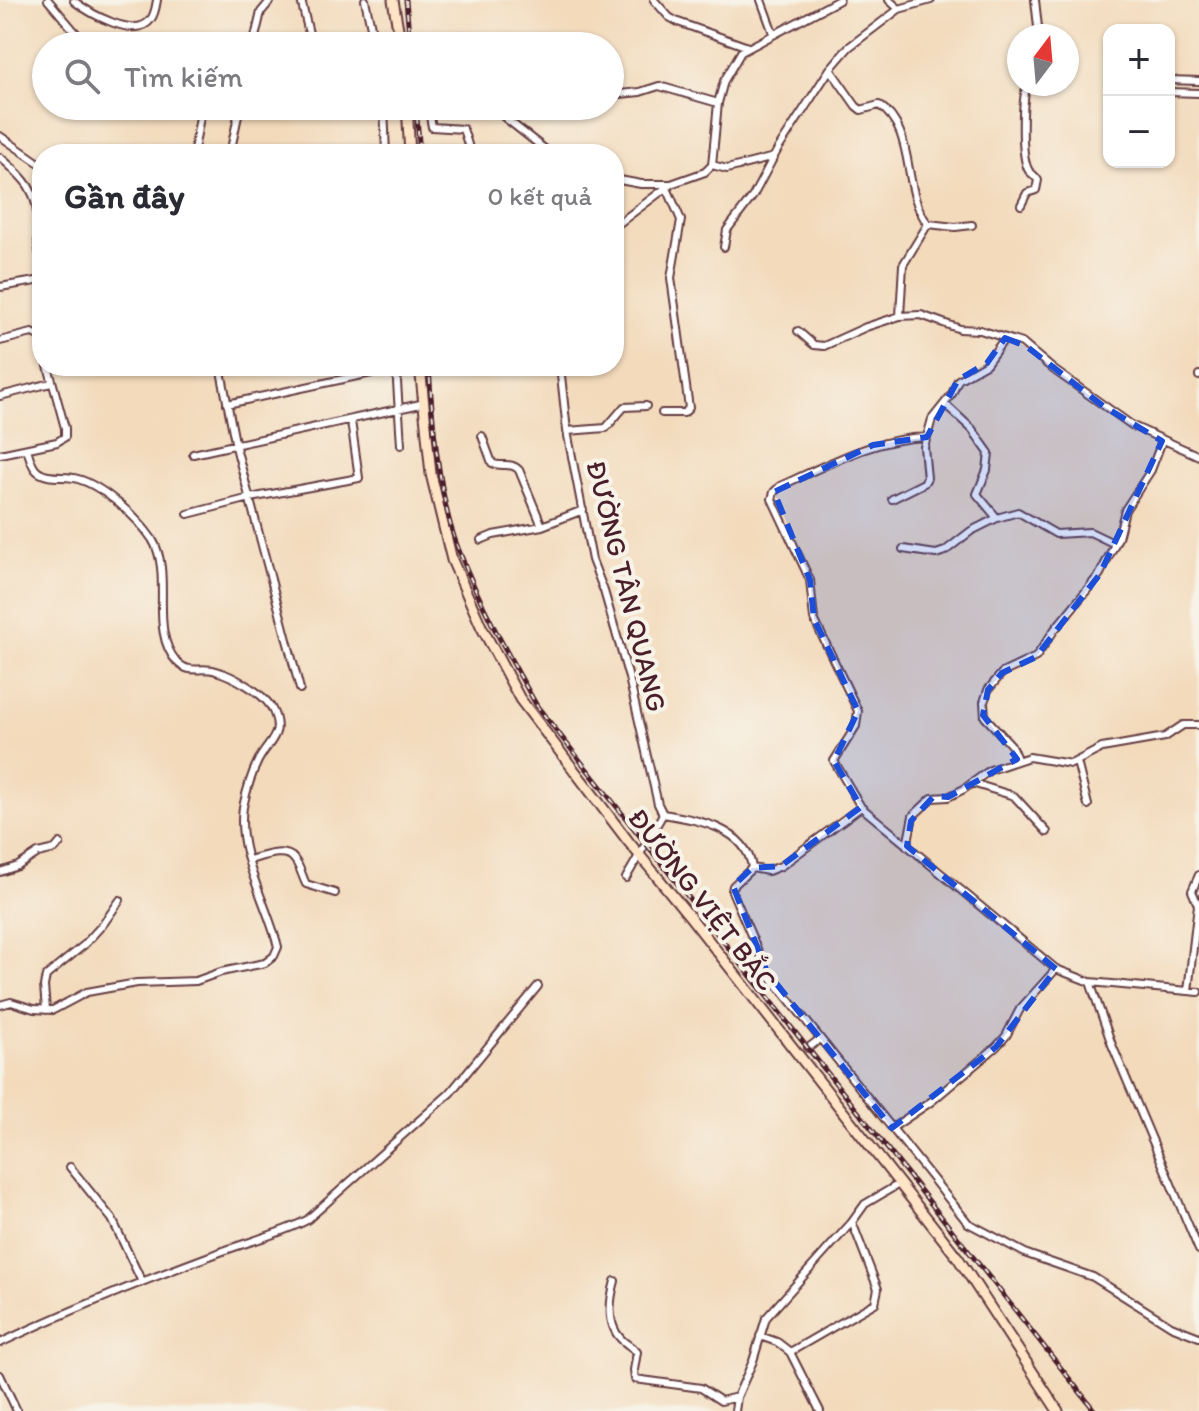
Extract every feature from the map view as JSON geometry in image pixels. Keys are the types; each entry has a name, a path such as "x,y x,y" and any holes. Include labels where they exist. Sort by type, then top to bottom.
{"main road":[{"path":"393,0 399,32"},
{"path":"408,120 409,144"},
{"name":"ĐƯỜNG VIỆT BẮC","path":"421,376 431,474 452,560 505,674 541,729 982,1293 1059,1409"}],"street":[{"path":"48,0 76,32"},
{"path":"59,11 74,0 96,17 127,26 146,24 151,20 157,0"},
{"path":"256,32 261,12 271,0"},
{"path":"301,0 309,32"},
{"path":"365,0 372,32"},
{"path":"654,0 678,22 748,47"},
{"path":"761,0 773,33"},
{"path":"624,220 669,186 705,172 712,165 718,103 728,74 741,52 839,0"},
{"path":"889,0 899,9"},
{"path":"724,247 727,230 753,196 830,69 849,47 899,9 931,0"},
{"path":"1035,0 1038,24"},
{"path":"830,69 861,110 879,105 887,113 906,151 915,197 928,224"},
{"path":"1175,80 1199,81"},
{"path":"624,94 659,86 718,103"},
{"path":"1175,92 1199,93"},
{"path":"1021,205 1027,193 1036,190 1038,180 1028,170 1025,160 1024,96"},
{"path":"195,144 199,120"},
{"path":"232,144 237,120"},
{"path":"385,120 386,144"},
{"path":"431,120 432,127 463,129 468,144"},
{"path":"508,120 538,144"},
{"path":"0,136 32,158"},
{"path":"0,157 22,177 32,192"},
{"path":"712,165 727,169 774,157"},
{"path":"624,181 669,186"},
{"path":"662,413 684,413 689,408 671,278 681,220 669,186"},
{"path":"928,224 972,225"},
{"path":"900,316 903,265 928,224"},
{"path":"0,287 32,282"},
{"path":"798,331 814,345 824,346 900,316 921,315 960,329 980,330 1026,346 1103,406 1162,441 1199,456"},
{"path":"0,341 32,333"},
{"path":"892,499 924,483 927,478 924,451 932,419 945,404 958,380 986,364 1005,338"},
{"path":"0,454 57,442 65,437 50,376"},
{"path":"222,376 236,447 300,689"},
{"path":"227,404 357,376"},
{"path":"399,376 397,410 401,445"},
{"name":"ĐƯỜNG TÂN QUANG","path":"561,376 567,431 592,560 613,620 663,814"},
{"path":"0,396 51,383"},
{"path":"193,454 425,403"},
{"path":"945,404 972,429 989,453 987,470 977,494 997,518"},
{"path":"567,431 606,428 624,407 646,406"},
{"path":"188,514 250,498 359,478 351,421"},
{"path":"482,436 492,463 511,465 519,470 542,526"},
{"path":"927,437 873,445 780,486 774,492 772,499 810,580 814,619 858,711 856,726 834,761 861,807 1056,969 1090,982 1199,992"},
{"path":"1017,759 1011,745 985,717 984,702 988,690 1002,673 1039,653 1100,574 1115,544 1125,510 1151,470 1162,441"},
{"path":"0,1005 11,1002 46,1010 87,992 137,983 196,981 270,960 277,950 249,860 243,829 243,809 258,761 275,738 277,726 271,707 236,680 216,671 188,670 177,661 169,647 163,622 162,562 153,541 133,515 94,486 78,479 39,472 33,467 27,449"},
{"path":"481,540 542,526 583,510"},
{"path":"903,549 936,554 945,551 971,531 1018,512 1056,534 1090,532 1115,544"},
{"path":"907,846 913,816 932,798 948,797 990,770 1029,757 1065,764 1077,762 1102,748 1165,737 1183,725 1199,725"},
{"path":"1077,762 1088,805"},
{"path":"972,783 1014,796 1047,832"},
{"path":"752,868 768,871 781,866 861,807"},
{"path":"626,878 663,814 695,821 731,835 747,850 752,868"},
{"path":"0,872 18,866 38,853 55,849 60,843"},
{"path":"249,860 288,854 295,859 306,884 335,893"},
{"path":"752,868 733,886 732,891 759,959 968,1223 1027,1254 1093,1277 1171,1326 1199,1337"},
{"path":"1188,991 1198,905 1192,891 1199,875"},
{"path":"46,1010 46,976 84,945 120,900"},
{"path":"892,1128 932,1101 996,1047 1006,1036 1020,1009 1056,969"},
{"path":"1090,982 1112,1045 1199,1250"},
{"path":"0,1343 142,1282 235,1246 288,1230 307,1220 450,1093 538,986"},
{"path":"808,1048 820,1039"},
{"path":"70,1167 112,1219 142,1282"},
{"path":"735,1411 737,1397 753,1361 766,1318 863,1206 899,1184"},
{"path":"790,1352 877,1299 878,1289 852,1222"},
{"path":"615,1281 611,1317 619,1337 637,1352 635,1379 701,1388 721,1401 737,1397"},
{"path":"760,1336 777,1342 790,1352 820,1411"},
{"path":"0,1375 17,1411"}],"highlighted area":[{"path":"1005,338 1026,346 1103,406 1162,441 1100,574 1036,657 1002,673 988,690 983,715 1017,759 948,797 934,796 911,821 907,846 1056,969 996,1047 892,1128 767,972 733,886 752,868 781,866 861,807 834,761 858,711 814,619 810,580 774,492 873,445 927,437 958,380 987,363"}],"railway":[{"path":"406,0 409,32"},
{"path":"417,120 419,144"},
{"path":"430,376 438,458 451,528 485,609 537,706 1095,1411"}]}
